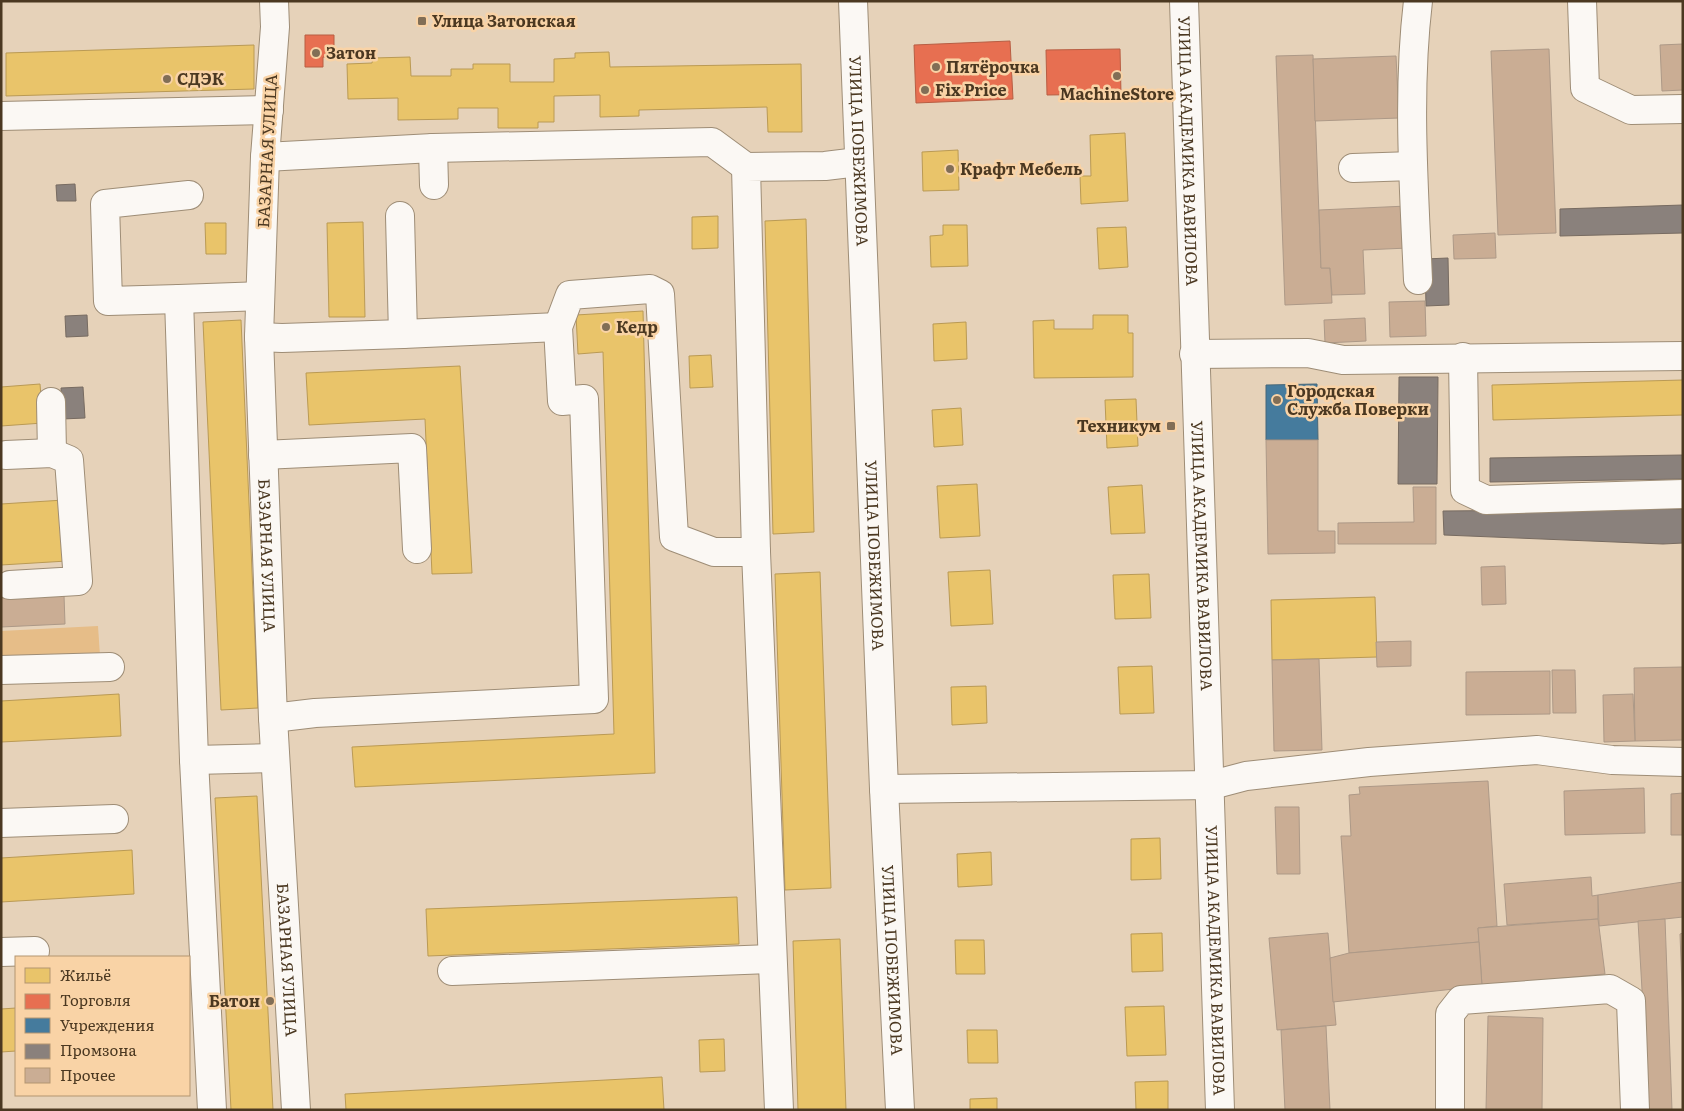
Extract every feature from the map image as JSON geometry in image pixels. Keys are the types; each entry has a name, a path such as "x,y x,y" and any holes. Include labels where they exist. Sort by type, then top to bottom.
{"street":[{"name":"БАЗАРНАЯ УЛИЦА","path":"274,1 265,157 259,337 273,718 296,1110"},
{"name":"УЛИЦА ПОБЕЖИМОВА","path":"853,1 884,789 900,1110"},
{"name":"УЛИЦА АКАДЕМИКА ВАВИЛОВА","path":"1184,1 1194,354 1212,785 1220,1110"},
{"path":"1418,1 1415,25 1413,166 1418,280"},
{"path":"1582,1 1585,88 1632,110 1683,109"},
{"path":"1,116 269,110"},
{"path":"265,157 433,148 712,142 746,167 825,166 858,162"},
{"path":"433,148 434,185"},
{"path":"1353,168 1413,166"},
{"path":"746,167 756,552 779,1110"},
{"path":"189,195 105,204 108,302 260,296"},
{"path":"400,216 403,334"},
{"path":"273,718 315,714 594,699 584,400 562,401 558,327 570,295 650,289 660,294 674,537 714,552 756,552"},
{"path":"179,299 194,760 212,1110"},
{"path":"259,337 403,334 558,327"},
{"path":"1194,354 1308,353 1343,360 1463,357 1683,356"},
{"path":"1463,357 1465,490 1486,500 1683,494"},
{"path":"51,402 52,453"},
{"path":"263,455 412,448 417,549"},
{"path":"6,455 52,453 69,460 78,581 10,586"},
{"path":"1,670 110,667"},
{"path":"884,789 1212,785 1246,776 1369,762 1537,750 1612,760 1683,762"},
{"path":"194,760 275,758"},
{"path":"1,823 114,819"},
{"path":"1,952 35,951"},
{"path":"452,971 772,960"},
{"path":"1450,1110 1450,1014 1462,1000 1610,989 1631,1001 1635,1110"}],"shaded area":[{"path":"98,626 100,656 1,661 1,631"}],"building: Жильё":[{"path":"254,45 254,89 6,96 6,53"},
{"path":"609,52 610,67 801,64 802,132 768,132 767,107 639,110 639,116 600,117 600,95 554,96 554,122 538,122 538,128 498,128 498,108 458,108 458,119 398,120 398,98 348,99 347,64 372,63 373,58 410,57 411,76 451,76 451,69 473,69 473,64 510,64 510,82 554,82 554,59 575,58 575,53"},
{"path":"1125,133 1128,201 1081,204 1080,176 1091,176 1090,135"},
{"path":"958,150 959,190 923,191 922,152"},
{"path":"718,216 718,248 692,249 692,217"},
{"path":"806,219 814,532 773,534 765,221"},
{"path":"363,222 365,317 329,317 327,223"},
{"path":"205,223 226,223 226,254 206,254"},
{"path":"943,225 967,225 968,266 931,267 930,236 943,235"},
{"path":"1126,227 1128,267 1099,269 1097,228"},
{"path":"643,311 655,773 355,787 352,747 614,734 603,352 578,354 576,315"},
{"path":"1093,315 1128,315 1128,333 1133,333 1133,377 1034,378 1033,321 1054,320 1054,329 1093,329"},
{"path":"241,320 258,708 221,710 203,322"},
{"path":"966,322 967,359 934,361 933,324"},
{"path":"711,355 713,387 690,388 689,356"},
{"path":"460,366 472,573 432,574 425,419 309,425 306,373"},
{"path":"1683,380 1683,415 1493,420 1492,385"},
{"path":"40,384 43,423 1,426 1,387"},
{"path":"1136,399 1138,446 1107,448 1105,400"},
{"path":"961,408 963,445 934,447 932,410"},
{"path":"977,484 980,536 940,538 937,486"},
{"path":"1142,485 1145,533 1111,534 1108,487"},
{"path":"64,500 67,561 1,565 1,504"},
{"path":"990,570 993,624 951,626 948,572"},
{"path":"820,572 831,888 785,890 775,574"},
{"path":"1149,574 1151,618 1115,619 1113,575"},
{"path":"1375,597 1377,657 1272,660 1271,600"},
{"path":"1152,666 1154,713 1120,714 1118,667"},
{"path":"986,686 987,723 952,725 951,687"},
{"path":"119,694 121,736 1,742 1,701"},
{"path":"257,796 273,1110 231,1110 215,798"},
{"path":"1160,838 1161,879 1131,880 1131,839"},
{"path":"132,850 134,894 1,902 1,858"},
{"path":"991,852 992,885 958,887 957,854"},
{"path":"737,897 739,944 428,956 426,909"},
{"path":"1162,933 1163,971 1132,972 1131,934"},
{"path":"840,939 846,1110 798,1110 793,941"},
{"path":"955,940 984,940 985,974 956,974"},
{"path":"1164,1006 1166,1055 1127,1056 1125,1007"},
{"path":"15,1008 15,1051 1,1052 1,1009"},
{"path":"967,1030 997,1030 998,1063 968,1063"},
{"path":"724,1039 725,1071 700,1072 699,1040"},
{"path":"662,1077 664,1110 346,1110 345,1094"},
{"path":"1168,1081 1168,1110 1136,1110 1135,1082"},
{"path":"997,1098 997,1110 970,1110 970,1099"}],"building: Торговля":[{"path":"305,35 334,35 334,58 323,57 323,67 305,67"},
{"path":"1010,41 1013,99 916,103 914,45"},
{"path":"1120,49 1121,94 1047,95 1046,50"}],"building: Учреждения":[{"path":"1317,384 1318,440 1266,440 1266,385"}],"building: Промзона":[{"path":"75,184 76,201 57,201 56,185"},
{"path":"1683,205 1683,233 1560,236 1560,209"},
{"path":"1448,258 1449,305 1426,306 1425,259"},
{"path":"87,315 88,336 66,337 65,316"},
{"path":"1399,377 1438,377 1437,484 1398,484"},
{"path":"83,387 85,418 62,419 61,388"},
{"path":"1683,455 1683,479 1490,482 1490,458"},
{"path":"1683,509 1683,543 1663,544 1444,535 1443,511"}],"building: Прочее":[{"path":"1683,44 1683,90 1662,91 1660,45"},
{"path":"1549,49 1556,233 1498,235 1491,51"},
{"path":"1313,55 1321,268 1330,268 1332,303 1285,305 1276,56"},
{"path":"1396,56 1399,118 1315,121 1313,59"},
{"path":"1407,206 1408,248 1363,250 1365,294 1332,295 1330,268 1321,268 1319,210"},
{"path":"1495,233 1496,258 1454,259 1453,235"},
{"path":"1425,301 1426,336 1390,337 1389,302"},
{"path":"1365,318 1366,341 1325,343 1324,320"},
{"path":"1266,440 1318,440 1318,531 1335,531 1335,553 1268,554"},
{"path":"1413,487 1436,487 1436,544 1338,544 1338,523 1414,522"},
{"path":"1505,566 1506,604 1482,605 1481,567"},
{"path":"64,595 65,624 1,627 1,598"},
{"path":"1411,641 1411,666 1377,667 1376,642"},
{"path":"1319,659 1322,750 1274,751 1272,660"},
{"path":"1683,667 1683,740 1635,741 1634,668"},
{"path":"1552,670 1575,670 1576,713 1553,713"},
{"path":"1550,671 1550,714 1466,715 1466,672"},
{"path":"1633,694 1635,741 1604,742 1603,695"},
{"path":"1488,781 1497,926 1478,928 1479,942 1349,953 1341,836 1351,836 1349,795 1360,794 1359,787"},
{"path":"1644,788 1645,833 1565,835 1564,791"},
{"path":"1683,793 1683,835 1671,835 1671,794"},
{"path":"1275,807 1299,807 1300,874 1277,874"},
{"path":"1591,877 1592,896 1598,895 1598,919 1507,925 1504,884"},
{"path":"1683,882 1683,917 1599,926 1598,895"},
{"path":"1598,919 1605,974 1482,986 1478,928"},
{"path":"1665,919 1672,1110 1649,1110 1638,921"},
{"path":"1328,933 1336,1025 1277,1030 1269,938"},
{"path":"1683,933 1683,1013 1680,934"},
{"path":"1479,942 1482,986 1333,1002 1330,958 1349,953"},
{"path":"1488,1016 1543,1018 1542,1110 1486,1110"},
{"path":"1326,1026 1330,1110 1285,1110 1281,1030"}],"place":[{"name":"Улица Затонская","path":"422,21"},
{"name":"Затон","path":"316,53"},
{"name":"Пятёрочка","path":"936,67"},
{"name":"MachineStore","path":"1117,76"},
{"name":"СДЭК","path":"167,79"},
{"name":"Fix Price","path":"925,90"},
{"name":"Крафт Мебель","path":"950,169"},
{"name":"Кедр","path":"606,327"},
{"name":"Городская Служба Поверки","path":"1277,400"},
{"name":"Техникум","path":"1171,426"},
{"name":"Батон","path":"270,1001"}]}
